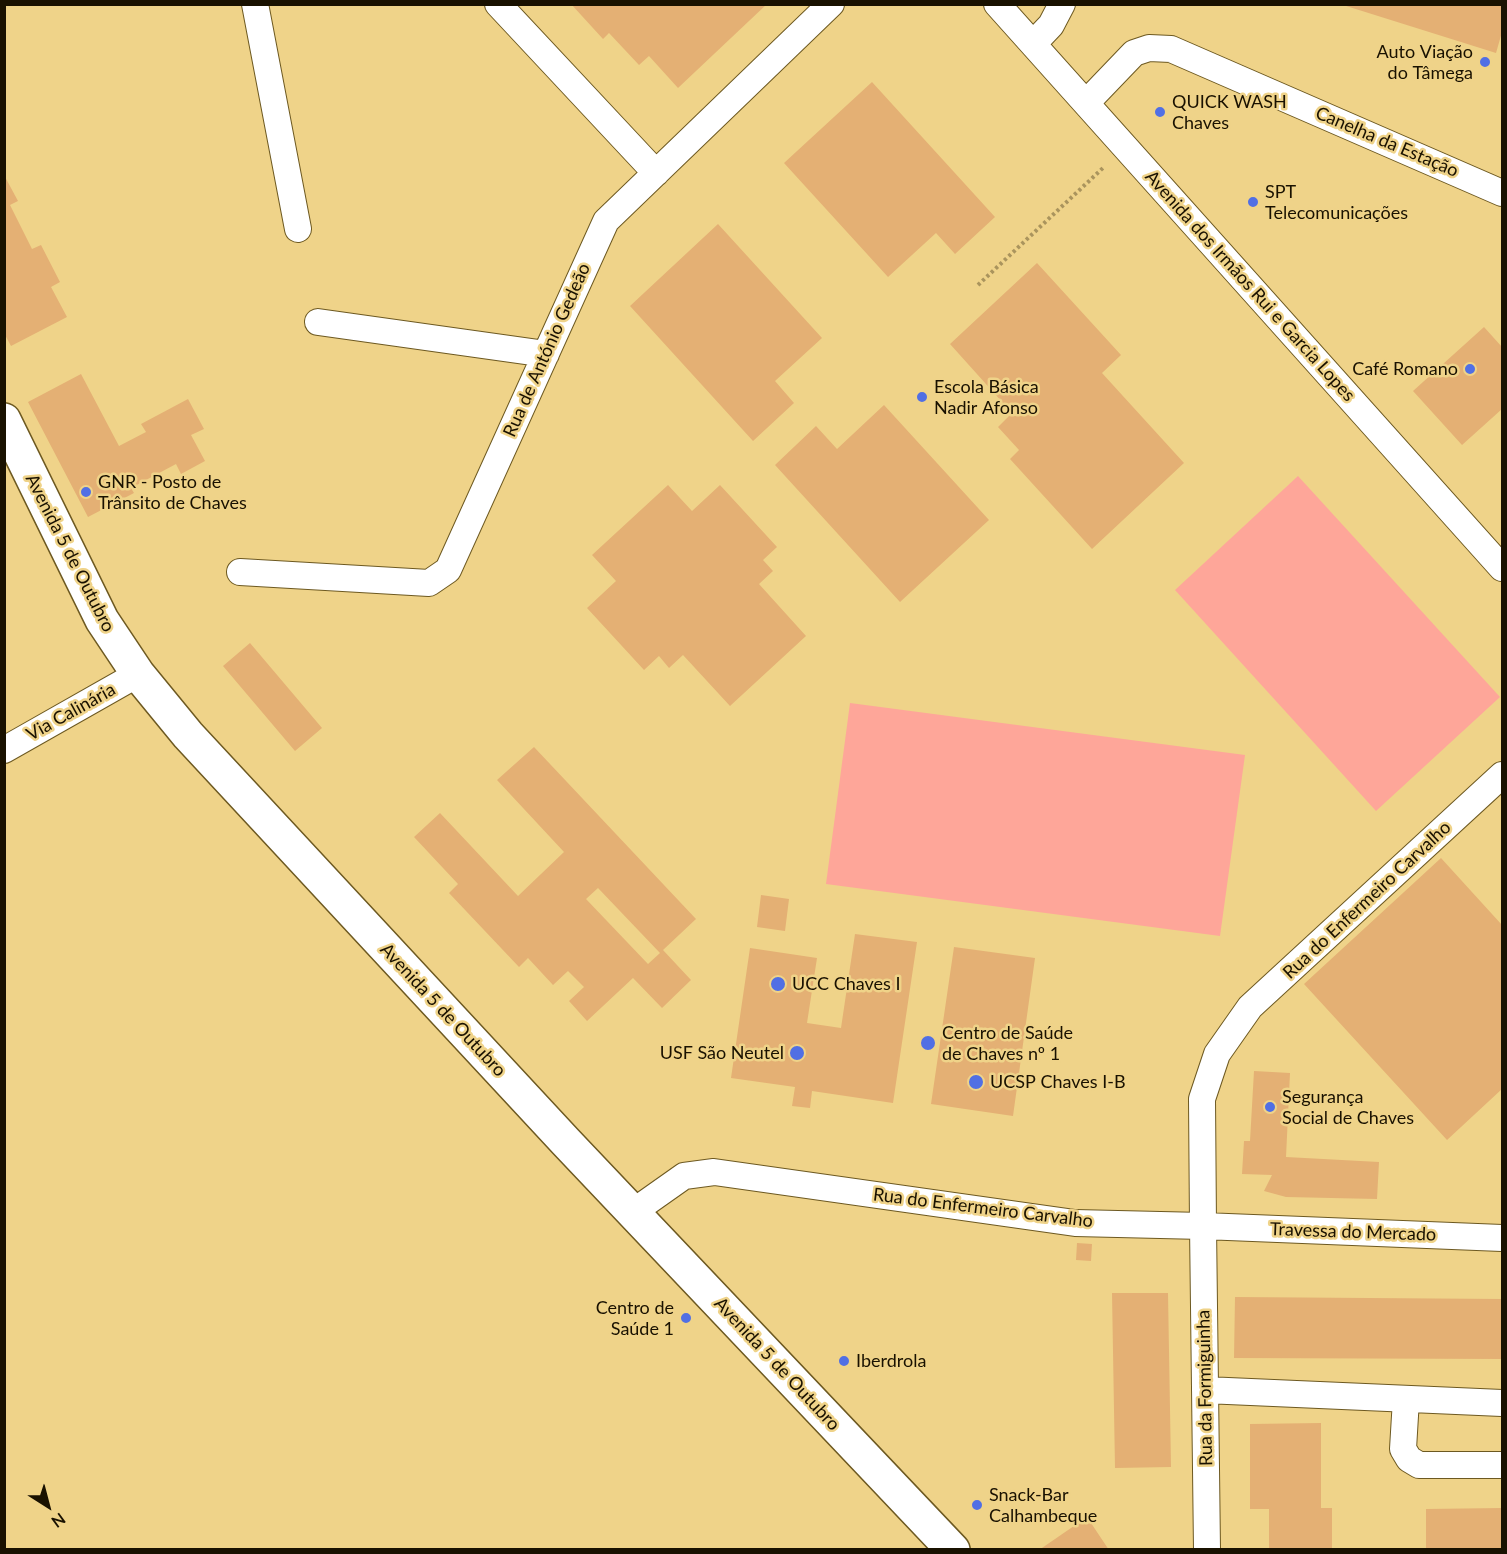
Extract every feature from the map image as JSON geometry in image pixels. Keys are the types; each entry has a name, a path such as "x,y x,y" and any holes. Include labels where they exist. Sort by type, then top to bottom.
{"main road":[{"name":"Avenida 5 de Outubro","path":"4,420 98,612 138,674 213,764 953,1550"}],"street":[{"path":"255,4 298,229"},
{"path":"498,4 656,172"},
{"name":"Rua de António Gedeão","path":"240,572 429,583 448,570 606,220 831,4"},
{"name":"Avenida dos Irmãos Rui e Garcia Lopes","path":"997,4 1503,568"},
{"path":"1033,44 1051,25 1062,4"},
{"name":"Canelha da Estação","path":"1086,103 1134,53 1149,48 1171,49 1503,193"},
{"path":"318,322 546,354"},
{"name":"Via Calinária","path":"4,750 138,674"},
{"name":"Rua do Enfermeiro Carvalho","path":"633,1212 684,1176 714,1172 1074,1222 1203,1226 1202,1100 1217,1054 1250,1007 1503,775"},
{"name":"Travessa do Mercado","path":"1203,1226 1503,1238"},
{"name":"Rua da Formiguinha","path":"1203,1226 1207,1550"},
{"path":"1205,1390 1503,1403"},
{"path":"1406,1399 1403,1449 1409,1459 1419,1465 1503,1465"}],"path":[{"path":"978,285 1126,148"}],"shaded area":[{"path":"1298,476 1500,697 1376,811 1175,590"},
{"path":"850,703 1245,755 1220,936 826,884"}],"building":[{"path":"571,4 767,4 678,88 649,56 639,65 609,33 603,39"},
{"path":"1502,4 1502,32 1496,53 1343,5"},
{"path":"872,82 995,217 955,254 936,233 888,277 784,163"},
{"path":"4,175 18,201 10,205 32,249 41,245 60,282 51,287 67,317 11,346 4,333"},
{"path":"718,224 822,338 775,381 794,403 753,441 630,306"},
{"path":"1037,263 1121,355 1102,373 1184,463 1092,549 1010,459 1019,450 998,427 1012,413 950,344"},
{"name":"Café Romano","path":"1484,327 1502,347 1502,409 1462,445 1413,391"},
{"path":"81,374 119,446 146,432 141,424 188,399 204,429 191,435 205,461 181,474 176,464 131,488 134,493 88,517 28,402"},
{"path":"884,405 989,520 900,602 775,465 816,426 837,449"},
{"path":"668,485 692,511 720,485 777,547 763,560 773,571 759,584 806,636 730,706 683,655 669,668 659,656 644,670 587,608 616,581 592,555"},
{"path":"250,643 322,728 295,751 223,666"},
{"path":"534,747 696,919 663,950 691,980 662,1008 633,978 587,1021 569,1001 584,987 568,971 553,985 528,958 519,967 449,893 458,884 414,837 440,813 518,896 564,852 497,780","holes":["598,888 660,953 648,964 586,899"]},
{"path":"1441,858 1502,925 1502,1089 1447,1140 1304,984"},
{"path":"761,895 789,899 785,931 757,927"},
{"path":"855,934 917,942 893,1103 812,1091 810,1108 792,1106 795,1087 731,1078 750,948 817,958 807,1023 841,1028"},
{"path":"954,947 1035,958 1013,1116 931,1104"},
{"name":"Segurança Social de Chaves","path":"1254,1071 1290,1073 1286,1157 1379,1162 1377,1199 1286,1197 1264,1191 1272,1175 1242,1174 1244,1141 1250,1141"},
{"path":"1077,1243 1092,1244 1091,1261 1076,1260"},
{"path":"1112,1293 1168,1293 1171,1467 1115,1468"},
{"path":"1235,1297 1502,1299 1502,1359 1234,1358"},
{"path":"1321,1423 1321,1508 1332,1508 1332,1550 1269,1550 1269,1509 1250,1509 1250,1424"},
{"path":"1502,1508 1502,1550 1426,1550 1426,1509"},
{"path":"1087,1517 1109,1550 1039,1550"}],"place":[{"name":"Auto Viação do Tâmega","path":"1485,62"},
{"name":"QUICK WASH Chaves","path":"1160,112"},
{"name":"SPT Telecomunicações","path":"1253,202"},
{"name":"Café Romano","path":"1470,369"},
{"name":"Escola Básica Nadir Afonso","path":"922,397"},
{"name":"GNR - Posto de Trânsito de Chaves","path":"86,492"},
{"name":"UCC Chaves I","path":"778,984"},
{"name":"Centro de Saúde de Chaves nº 1","path":"928,1043"},
{"name":"USF São Neutel","path":"797,1053"},
{"name":"UCSP Chaves I-B","path":"976,1082"},
{"name":"Segurança Social de Chaves","path":"1270,1107"},
{"name":"Centro de Saúde 1","path":"686,1318"},
{"name":"Iberdrola","path":"844,1361"},
{"name":"Snack-Bar Calhambeque","path":"977,1505"}]}
